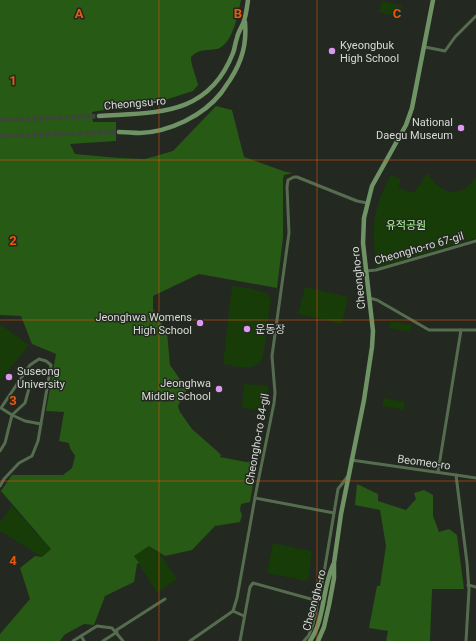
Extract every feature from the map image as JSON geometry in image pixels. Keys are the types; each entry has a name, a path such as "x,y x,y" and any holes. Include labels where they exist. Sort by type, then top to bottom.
{"main road":[{"name":"Cheongsu-ro","path":"99,116 165,111 189,104 200,97 211,87 227,68 244,20 248,0"},
{"name":"Cheongho-ro","path":"318,641 327,616 334,578 334,563 348,476 364,400 372,347 373,331 363,230 367,203 372,186 406,125 410,114 425,47 433,0"},
{"name":"Cheongsu-ro","path":"119,132 141,133 170,127 200,113 212,103 221,93 237,69 246,37 244,20"},
{"name":"Cheongho-ro","path":"310,641 318,627 328,577 334,563"}],"street":[{"path":"425,47 445,51 455,37 476,16"},
{"name":"Cheongho-ro 84-gil","path":"233,611 243,568 274,403 275,393 272,356 289,233 288,180 290,178 297,177 357,201 367,203"},
{"name":"Cheongho-ro 67-gil","path":"366,271 376,270 476,241"},
{"path":"369,298 378,300 429,330 476,330"},
{"path":"438,472 461,330"},
{"path":"0,486 4,479 19,464 32,456 38,442 41,424 51,364 39,359 30,365 0,409 25,421 41,424"},
{"path":"0,451 5,443 12,415 25,403 31,381"},
{"name":"Beomeo-ro","path":"351,460 456,475 467,563 469,602 466,641"},
{"path":"456,475 476,478"},
{"path":"0,476 4,479"},
{"path":"304,641 311,631 318,601 338,489 348,476"},
{"path":"255,498 334,513"},
{"path":"240,641 251,584 257,583 318,601"},
{"path":"468,585 476,586"},
{"path":"103,641 165,598"},
{"path":"190,641 233,611 244,616"},
{"path":"73,641 97,626 112,628 123,641"},
{"path":"81,636 84,641"}],"green space":[{"path":"0,0 241,0 234,28 223,46 217,49 197,52 191,57 198,85 193,91 162,101 92,112 93,122 116,122 116,141 70,144 75,154 145,159 173,151 216,106 232,110 244,157 286,172 293,173 284,175 283,179 283,238 277,288 199,274 153,296 153,309 167,332 170,365 187,389 178,406 180,412 192,429 221,455 220,457 246,462 257,461 250,502 241,504 240,510 242,515 240,522 215,526 192,550 165,556 149,546 134,556 139,563 137,564 134,582 105,596 94,625 84,624 64,635 60,641 0,641 0,634 30,599 20,568 35,556 42,557 51,549 1,491 12,475 63,475 72,468 75,456 69,443 59,441 64,412 46,411 56,354 32,344 21,316 0,315"},
{"path":"382,1 402,6 399,17 379,12"},
{"name":"유적공원","path":"427,173 434,182 450,192 464,189 470,185 476,177 476,238 377,268 374,242 375,220 380,199 391,175 400,179 399,188 413,193"},
{"name":"운동장","path":"232,286 249,288 267,293 271,300 263,357 260,362 251,367 223,364"},
{"path":"305,287 348,297 342,324 298,314"},
{"path":"391,321 412,325 411,332 389,328"},
{"path":"1,325 29,345 0,381 0,326"},
{"path":"244,384 268,386 266,410 242,408"},
{"path":"384,398 405,402 404,410 382,406"},
{"path":"357,484 378,494 378,501 406,510 416,499 414,493 424,490 433,495 433,516 439,532 449,529 457,535 464,589 432,589 430,641 386,641 388,631 369,628 377,586 380,586 386,546 380,510 355,505"},
{"path":"12,506 51,549 42,557 0,531 0,522"},
{"path":"273,543 311,551 312,553 308,579 306,581 267,573"},
{"path":"149,545 163,558 177,579 157,593 134,556"}],"tunnel":[{"path":"0,120 99,116"},
{"path":"0,136 119,132"}],"place":[{"name":"Kyeongbuk High School","path":"332,51"},
{"name":"National Daegu Museum","path":"461,128"},
{"name":"Jeonghwa Womens High School","path":"200,323"},
{"name":"운동장","path":"247,329"},
{"name":"Suseong University","path":"9,377"},
{"name":"Jeonghwa Middle School","path":"219,389"}]}
